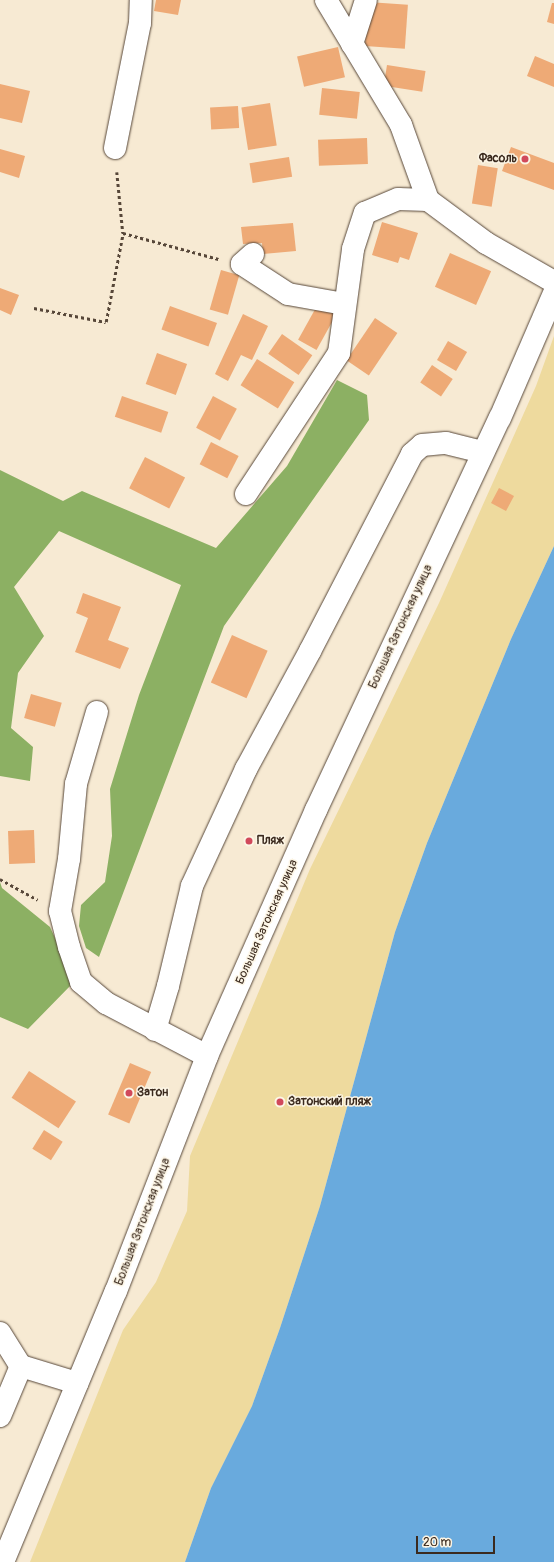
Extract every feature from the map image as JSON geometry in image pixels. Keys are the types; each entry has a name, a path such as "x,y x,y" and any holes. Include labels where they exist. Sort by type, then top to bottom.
{"street":[{"path":"115,148 140,23 141,0"},
{"path":"326,0 401,125 428,200 486,243 554,282"},
{"path":"352,44 366,0"},
{"path":"246,494 339,353 344,304 353,249 365,213 398,199 428,200"},
{"path":"247,259 288,294 344,304"},
{"name":"Большая Затонская улица","path":"4,1562 116,1291 207,1056 316,810 483,452 554,293"},
{"path":"155,1030 168,986 192,886 246,769 310,651 412,454 422,445 446,443 483,452"},
{"path":"97,712 76,784 69,859 60,911 81,982 106,1003 207,1056"},
{"path":"0,1333 21,1366 77,1383"},
{"path":"0,1416 21,1366"}],"path":[{"path":"34,308 106,322 123,233 115,148"},
{"path":"123,233 247,259"},
{"path":"0,879 60,911"}],"green space":[{"path":"337,380 367,395 369,420 224,626 99,957 86,948 79,926 81,905 105,882 112,836 110,789 139,695 181,585 59,531 14,587 44,636 18,673 11,728 33,747 30,781 0,776 0,470 63,501 82,491 216,548 287,466"},
{"path":"0,882 2,888 50,927 68,967 72,984 28,1029 0,1017"}],"sand":[{"name":"Затонский пляж","path":"554,336 554,546 511,639 427,843 395,932 320,1206 280,1328 252,1406 211,1488 185,1562 30,1562 123,1330 156,1282 187,1211 190,1156 310,869 439,603 536,386"}],"water":[{"path":"554,546 554,1562 185,1562 211,1488 252,1406 280,1328 320,1206 395,932 427,843 511,639"}],"building":[{"path":"156,0 181,0 178,15 154,11"},
{"path":"368,2 408,5 405,49 365,46"},
{"path":"552,3 554,3 554,24 547,22"},
{"path":"338,47 345,77 304,87 297,56"},
{"path":"535,56 554,64 554,87 527,76"},
{"path":"387,65 426,71 422,92 384,86"},
{"path":"0,84 30,91 22,123 0,118"},
{"path":"322,88 360,92 357,119 319,115"},
{"path":"270,103 277,145 248,150 241,108"},
{"path":"238,106 239,128 211,129 210,107"},
{"path":"367,138 368,164 319,166 318,140"},
{"path":"511,147 554,163 554,190 502,171"},
{"path":"0,149 25,156 19,178 0,172"},
{"path":"289,157 292,177 253,183 249,163"},
{"path":"478,165 498,168 492,207 472,204"},
{"path":"382,222 418,233 409,260 400,257 398,263 372,255"},
{"path":"293,223 296,251 263,254 262,243 243,244 241,227"},
{"path":"450,253 491,271 476,305 435,287"},
{"path":"221,270 239,275 228,315 210,309"},
{"path":"0,288 19,295 11,315 0,310"},
{"path":"318,304 336,314 316,350 298,340"},
{"path":"170,306 217,323 208,347 161,329"},
{"path":"243,314 268,326 252,360 241,355 228,381 215,374"},
{"path":"375,318 397,333 369,375 346,360"},
{"path":"282,334 312,355 299,375 268,354"},
{"path":"448,341 467,352 456,371 437,360"},
{"path":"157,353 187,364 176,395 146,384"},
{"path":"257,359 294,382 278,409 241,385"},
{"path":"432,365 453,379 441,396 420,382"},
{"path":"122,396 168,412 161,433 115,417"},
{"path":"213,396 237,409 220,440 196,428"},
{"path":"211,442 239,456 227,478 200,464"},
{"path":"145,457 185,477 169,509 129,488"},
{"path":"499,488 514,496 506,511 491,503"},
{"path":"83,593 121,607 108,640 129,648 120,669 75,652 88,618 76,613"},
{"path":"232,635 268,651 246,698 211,683"},
{"path":"31,694 62,703 55,727 24,718"},
{"path":"34,830 35,863 9,864 8,831"},
{"name":"Затон","path":"130,1063 151,1072 129,1124 108,1115"},
{"path":"29,1071 76,1101 59,1128 12,1098"},
{"path":"44,1130 63,1142 51,1160 32,1149"}],"place":[{"name":"Фасоль","path":"525,159"},
{"name":"Пляж","path":"249,841"},
{"name":"Затон","path":"129,1093"},
{"name":"Затонский пляж","path":"280,1102"}]}
